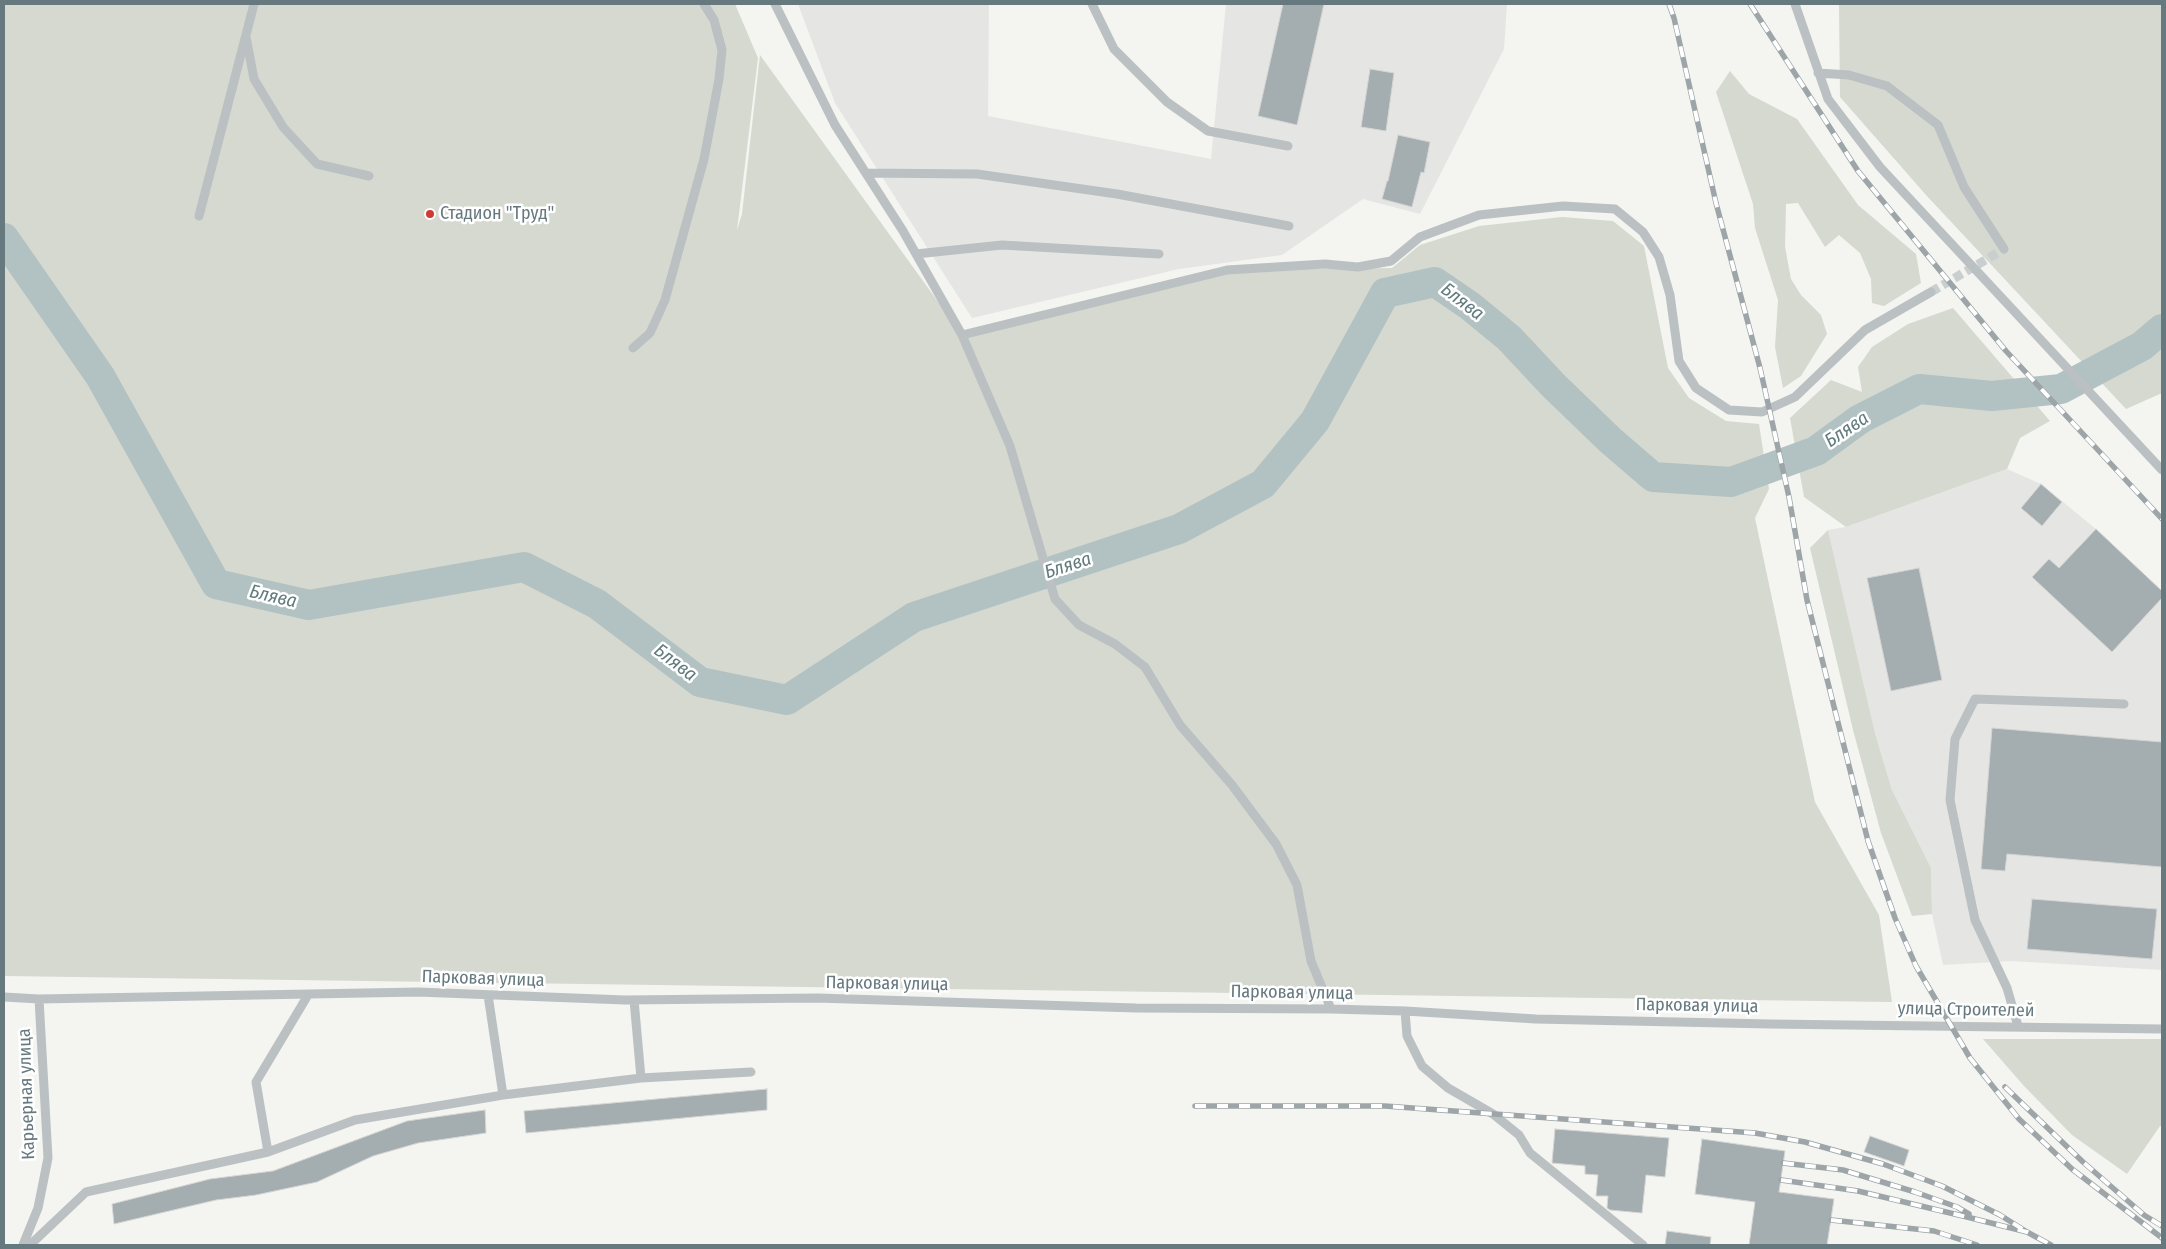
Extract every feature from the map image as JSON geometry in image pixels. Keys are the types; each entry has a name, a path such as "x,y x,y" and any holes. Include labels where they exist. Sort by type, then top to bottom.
{"street":[{"path":"199,216 254,4"},
{"path":"633,348 650,333 665,300 704,159 719,78 722,50 714,20 704,4"},
{"path":"775,4 835,125 916,254 962,335 1010,446 1055,599 1079,625 1115,644 1145,668 1180,726 1232,785 1276,844 1297,885 1311,961 1331,1009"},
{"path":"1092,4 1114,49 1167,102 1208,131 1288,146"},
{"path":"1795,4 1828,99 1880,167 2162,470"},
{"path":"246,34 254,79 283,128 317,164 369,176"},
{"path":"1818,73 1849,75 1887,86 1938,125 1964,187 2004,249"},
{"path":"866,173 977,174 1116,194 1290,226"},
{"path":"962,335 1226,270 1325,264 1358,267 1392,261 1420,237 1479,215 1563,206 1615,209 1643,232 1659,257 1670,295 1679,361 1696,388 1729,410 1762,412 1795,397 1864,330 1931,292"},
{"path":"916,254 1002,245 1159,254"},
{"path":"2018,1026 2007,988 1974,920 1950,800 1955,738 1975,699 2124,704"},
{"name":"Парковая улица","path":"4,997 39,999 418,992 634,1000 816,998 1136,1008 1405,1011 1536,1019 1770,1024"},
{"path":"268,1152 256,1082 308,995"},
{"path":"488,995 503,1095"},
{"name":"Карьерная улица","path":"24,1245 38,1208 48,1158 39,999"},
{"path":"634,1000 641,1078"},
{"path":"1405,1011 1406,1036 1422,1066 1448,1088 1493,1114 1519,1134 1530,1153 1643,1245"},
{"name":"улица Строителей","path":"1770,1024 2162,1029"},
{"path":"30,1245 86,1192 268,1152 355,1120 503,1095 641,1078 750,1072"}],"shaded area":[{"path":"4,4 735,4 758,58 737,230 742,214 760,55 962,335 1227,270 1392,268 1420,245 1479,226 1562,217 1613,221 1644,246 1668,368 1689,398 1726,421 1759,424 1769,489 1755,518 1815,802 1879,915 1892,1002 4,976"},
{"path":"798,4 989,4 988,116 1211,159 1226,4 1507,4 1504,49 1420,214 1363,199 1282,255 1179,269 972,318 835,103"},
{"path":"1839,4 2162,4 2162,393 2126,409 1926,195 1840,97"},
{"path":"1730,71 1749,94 1797,119 1858,205 1916,254 1921,283 1884,306 1872,303 1871,279 1860,253 1839,235 1825,247 1798,203 1786,204 1785,247 1791,279 1801,295 1821,315 1827,334 1801,376 1783,388 1775,347 1778,300 1755,228 1753,204 1716,92"},
{"path":"1953,308 2050,421 2020,438 2007,469 1846,527 1804,497 1790,418 1831,380 1862,392 1858,367 1872,347 1908,324"},
{"path":"2007,469 2041,484 2096,529 2162,591 2162,970 2011,961 1943,965 1932,914 1931,868 1892,790 1875,733 1828,530 1846,527"},
{"path":"1828,530 1875,733 1892,790 1931,868 1932,914 1912,916 1881,833 1853,730 1810,548"},
{"path":"1983,1039 2162,1039 2162,1126 2160,1126 2127,1174 2072,1135 2024,1086"}],"building":[{"path":"1283,4 1324,4 1297,125 1258,116"},
{"path":"1370,69 1394,73 1386,131 1361,127"},
{"path":"1398,135 1430,142 1424,173 1421,172 1412,207 1382,199"},
{"path":"2041,484 2062,502 2042,526 2021,508"},
{"path":"2096,529 2162,591 2162,598 2112,652 2032,577 2049,559 2059,568"},
{"path":"1919,568 1942,680 1891,691 1867,578"},
{"path":"1992,728 2162,742 2162,867 2007,854 2005,871 1981,869"},
{"path":"2032,899 2157,909 2152,959 2027,949"},
{"path":"767,1089 767,1110 526,1133 524,1111"},
{"path":"485,1110 486,1133 418,1143 373,1156 317,1182 256,1195 216,1200 114,1224 112,1204 210,1179 273,1171 407,1121"},
{"path":"1555,1129 1669,1138 1665,1177 1646,1175 1642,1213 1610,1210 1607,1208 1608,1196 1596,1196 1598,1175 1585,1174 1585,1166 1552,1163"},
{"path":"1870,1136 1909,1150 1904,1166 1864,1152"},
{"path":"1702,1139 1785,1151 1779,1192 1834,1199 1827,1245 1749,1245 1755,1202 1695,1194"},
{"path":"1667,1231 1711,1237 1710,1245 1665,1245"}],"waterway":[{"name":"Блява","path":"4,238 100,376 216,584 309,605 524,567 597,604 700,682 787,700 914,617 1179,529 1263,484 1315,421 1385,293 1435,282 1470,306 1509,338 1553,385 1610,440 1653,477 1731,482 1816,451 1860,419 1919,389 1992,396 2061,389 2142,346 2162,329"}],"tunnel":[{"path":"1931,292 2004,249"}],"railway":[{"path":"1669,4 1674,18 1716,203 1760,368 1789,497 1807,600 1868,841 1895,918 1916,966 1970,1058 2019,1119 2072,1169 2162,1238"},
{"path":"1750,4 1858,171 2006,351 2162,519"},
{"path":"2005,1087 2083,1162 2144,1215 2162,1226"},
{"path":"1195,1106 1385,1106 1755,1133 1805,1142 1883,1164 1942,1186 2000,1215 2027,1232"},
{"path":"1783,1163 1843,1170 1915,1192 1957,1207 1969,1214"},
{"path":"1781,1180 1858,1191 1967,1217 2027,1232 2051,1245"},
{"path":"1831,1220 1934,1231 1977,1245"}],"place":[{"name":"Стадион \"Труд\"","path":"430,214"}]}
